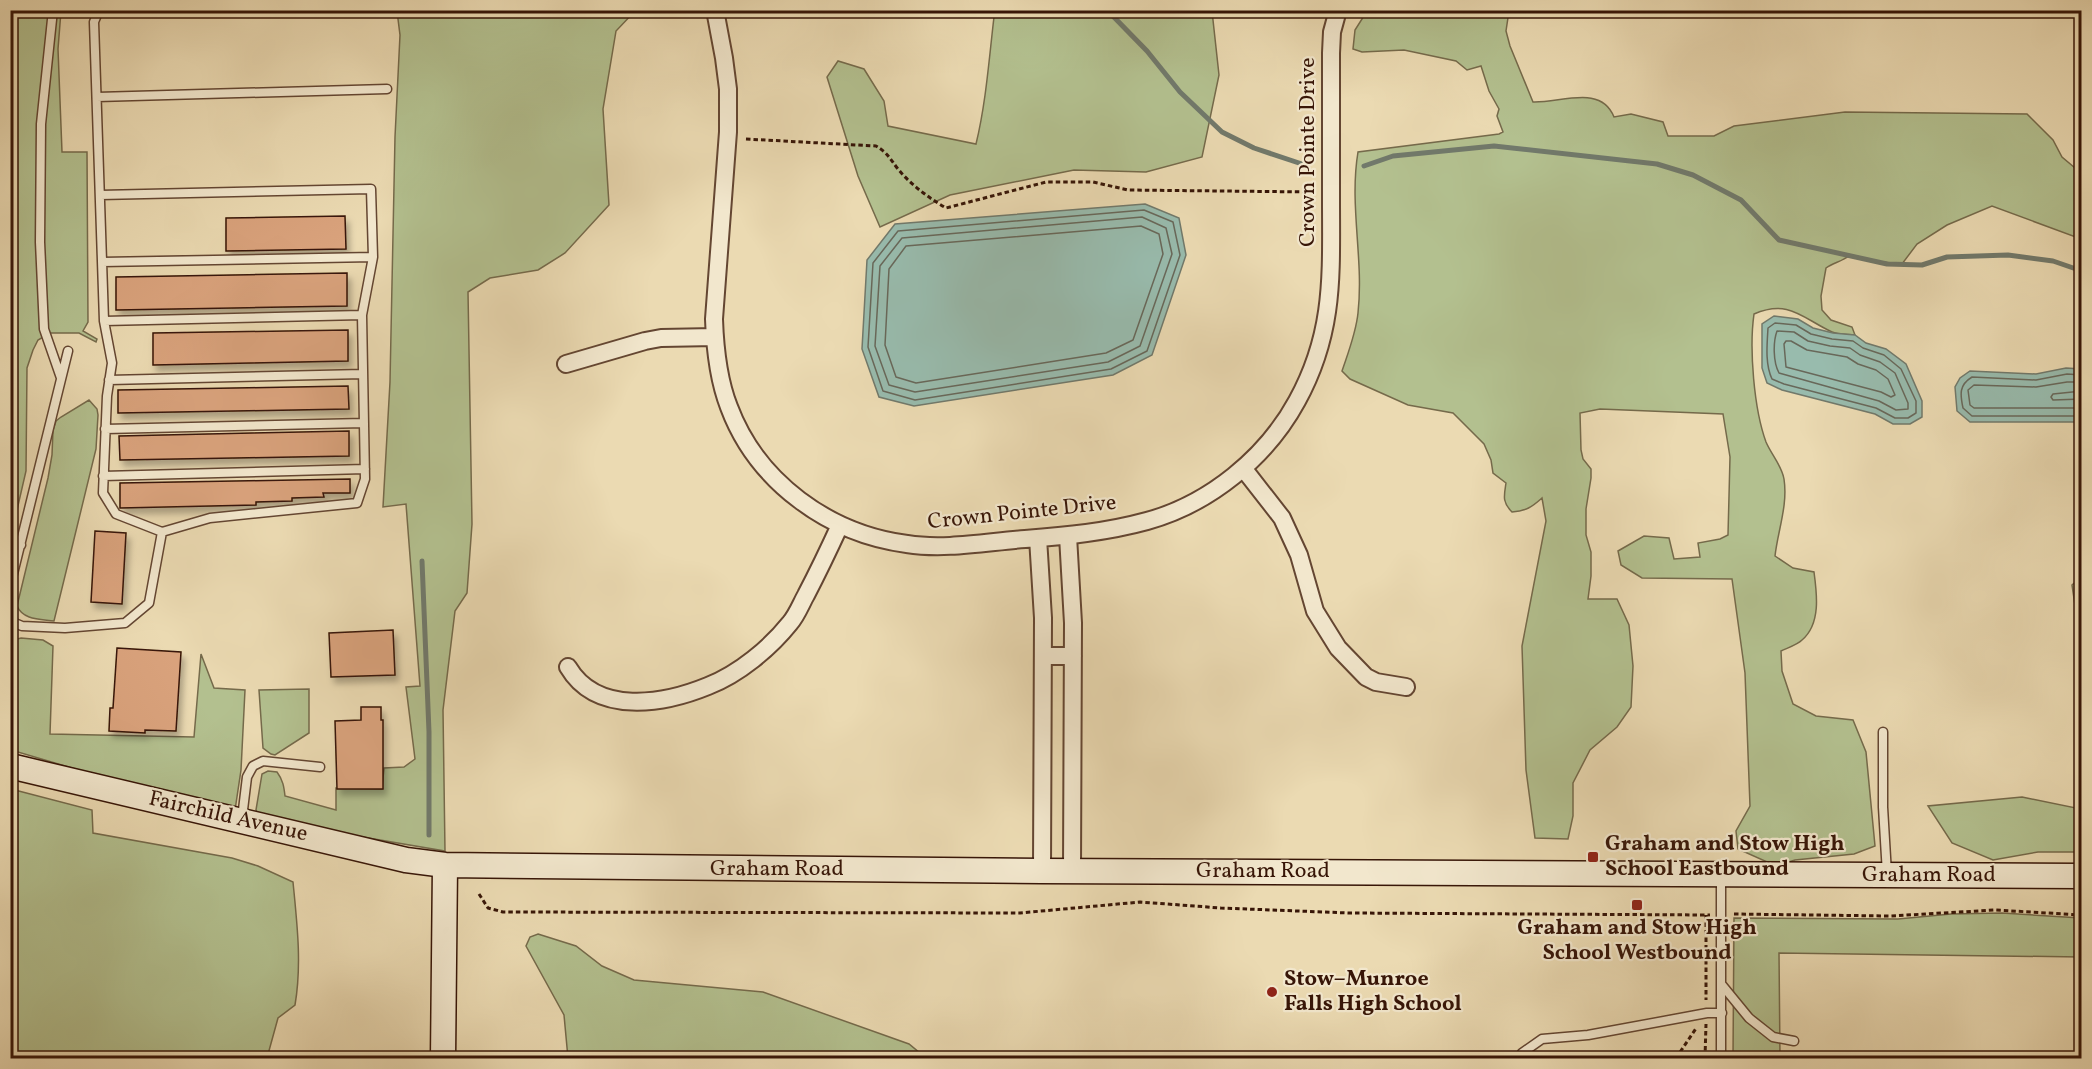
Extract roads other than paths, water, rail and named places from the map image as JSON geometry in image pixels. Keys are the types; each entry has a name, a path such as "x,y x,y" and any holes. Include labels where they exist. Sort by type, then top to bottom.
{"main road":[{"name":"Fairchild Avenue","path":"10,766 406,860 445,865"},
{"name":"Graham Road","path":"445,865 1042,871 2082,876"},
{"path":"443,1059 445,865"}],"street":[{"name":"Crown Pointe Drive","path":"715,10 727,79 728,132 715,337 720,379 728,406 747,445 770,474 816,512 840,525 887,541 927,546 1068,536 1112,529 1166,514 1188,505 1218,487 1243,468 1280,428 1296,402 1321,344 1328,313 1331,275 1330,53 1332,32 1338,10"},
{"path":"566,364 661,338 715,337"},
{"path":"1243,468 1282,518 1299,555 1314,611 1338,648 1366,677 1376,682 1407,687"},
{"path":"568,667 578,681 592,692 622,701 643,702 674,698 710,686 739,669 770,644 792,621 840,525"},
{"path":"1068,536 1072,587 1073,656 1072,871"},
{"path":"1038,538 1042,582 1043,656 1042,871"},
{"path":"1043,656 1073,656"},
{"path":"1043,759 1071,760"}],"lane":[{"path":"53,10 41,124 40,242 44,328 61,378"},
{"path":"99,10 94,22 104,321 112,363 105,429 103,493 116,514 162,532 210,518 357,503 365,479 362,315 373,257 371,189 100,195"},
{"path":"97,97 387,89"},
{"path":"102,262 373,257"},
{"path":"104,321 362,315"},
{"path":"10,586 68,351"},
{"path":"109,380 363,374"},
{"path":"105,429 364,423"},
{"path":"103,476 365,469"},
{"path":"10,621 22,626 64,628 125,622 149,603 162,532"},
{"path":"10,542 21,545"},
{"path":"1882,732 1887,874"},
{"path":"242,821 247,777 253,766 263,761 320,767"},
{"path":"1721,873 1721,1059"},
{"path":"1722,985 1749,1018 1773,1036 1794,1041"},
{"path":"1520,1059 1522,1053 1542,1039 1588,1035 1707,1013 1722,1013"}],"water":[{"path":"1145,204 1179,218 1186,255 1152,355 1113,375 914,406 879,397 862,349 867,260 895,224"},
{"path":"1774,316 1798,319 1813,328 1833,333 1855,335 1866,343 1886,349 1906,364 1922,401 1922,417 1910,424 1893,424 1875,414 1782,390 1767,383 1762,368 1762,324"},
{"path":"2066,368 2081,369 2081,422 1970,422 1957,411 1955,387 1960,378 1970,371 2036,374"}],"waterway":[{"path":"1107,10 1147,51 1180,92 1222,132 1254,148 1305,165"},
{"path":"1364,166 1393,156 1494,146 1657,164 1693,175 1741,200 1779,240 1887,264 1922,265 1947,257 2008,255 2053,261 2082,271"},
{"path":"422,561 429,732 429,835"}],"place":[{"name":"Graham and Stow High School Eastbound","path":"1593,857"},
{"name":"Graham and Stow High School Westbound","path":"1637,905"},
{"name":"Stow–Munroe Falls High School","path":"1272,992"}]}
